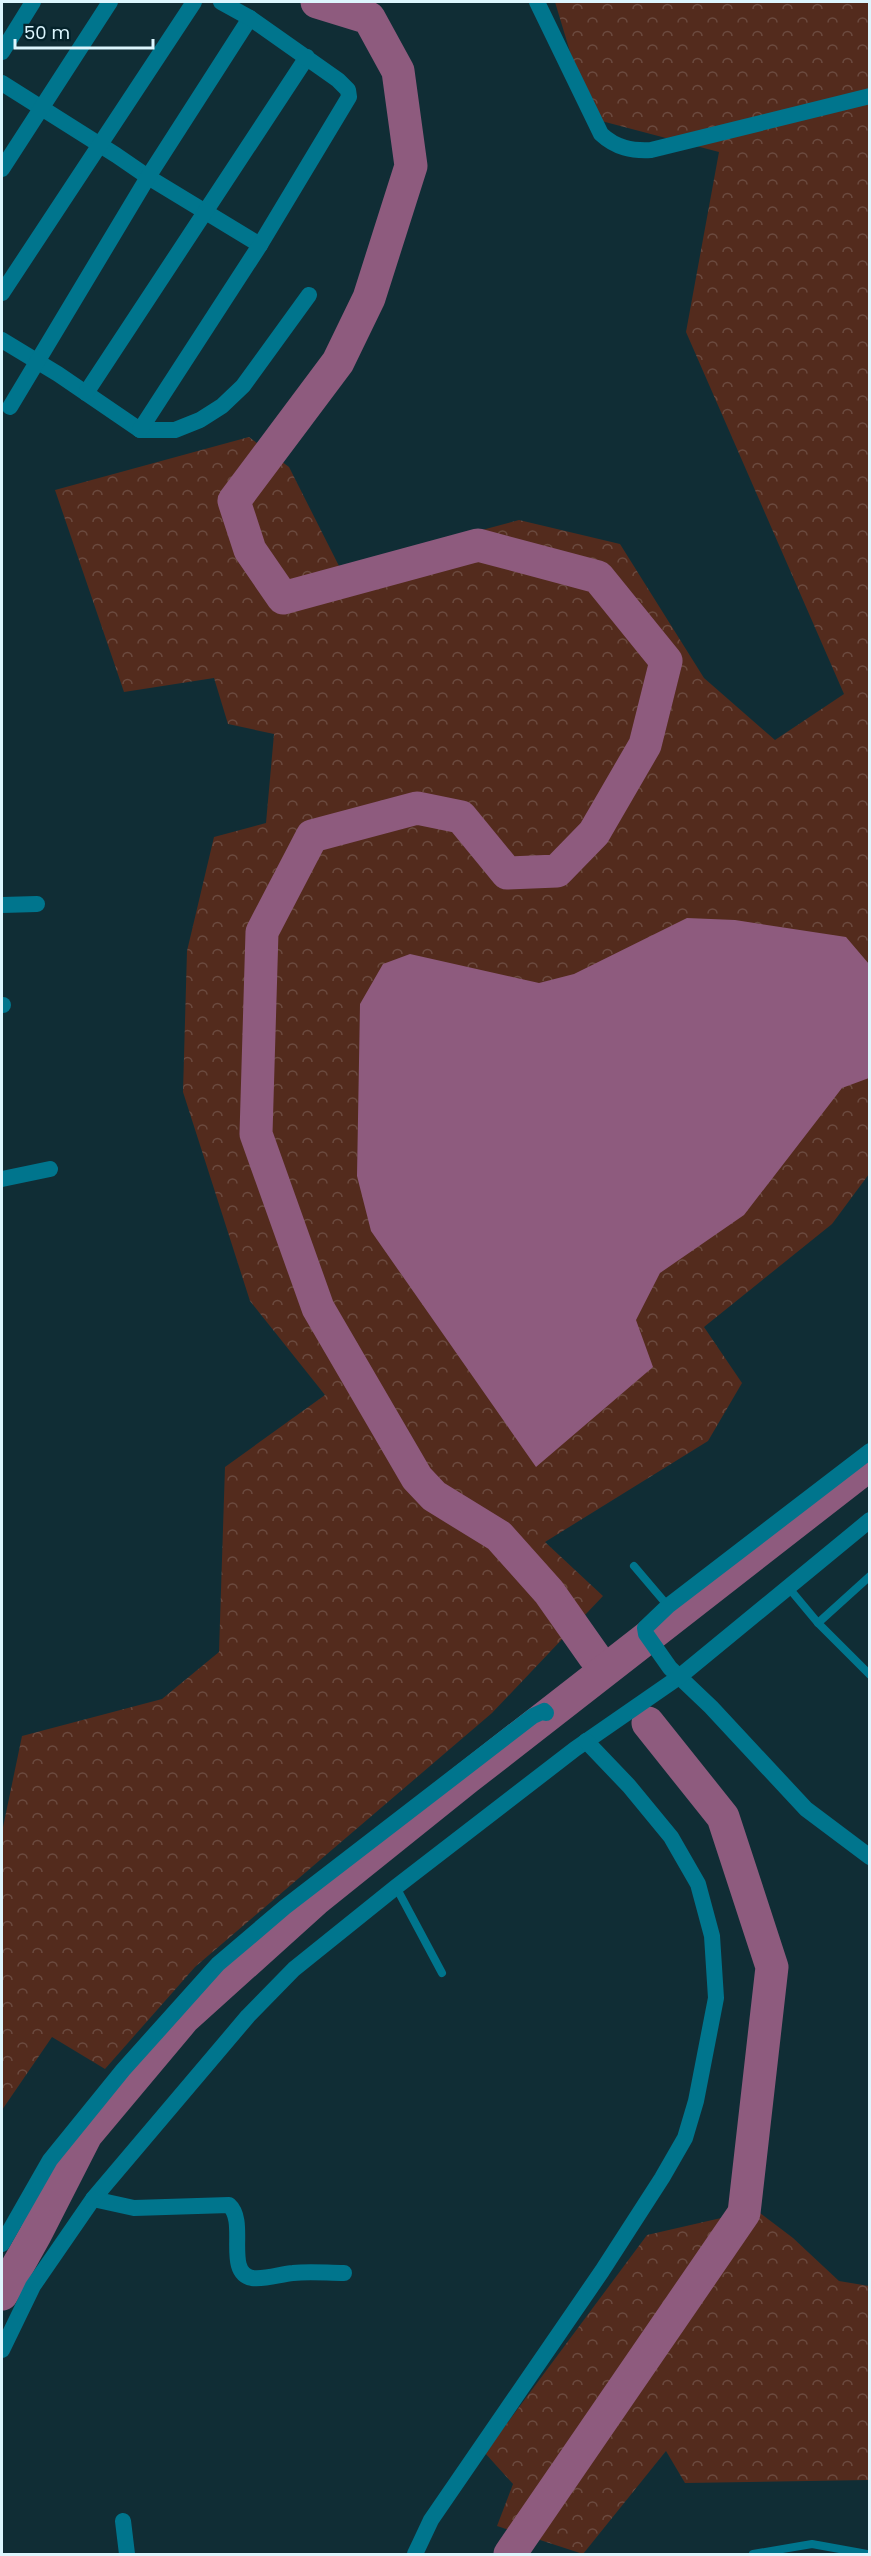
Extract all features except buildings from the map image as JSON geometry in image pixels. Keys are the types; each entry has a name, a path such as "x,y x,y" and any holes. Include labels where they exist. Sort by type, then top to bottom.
{"street":[{"path":"2,52 33,2"},
{"path":"2,169 110,2"},
{"path":"2,293 194,2"},
{"path":"140,430 260,245 350,97 344,85 307,57 250,18 221,2"},
{"path":"537,2 601,134 631,151 651,150 870,96"},
{"path":"10,406 35,360 148,177 250,18"},
{"path":"86,393 307,57"},
{"path":"2,83 148,177 260,245"},
{"path":"2,340 140,430 175,430 200,420 222,406 243,386 309,295"},
{"path":"2,905 37,904"},
{"path":"2,1179 50,1169"},
{"path":"870,1451 668,1606 645,1629 646,1634 674,1672 711,1707 806,1809 870,1857"},
{"path":"2,2350 33,2286 93,2199 255,2008 294,1969 396,1887 592,1737 665,1687 674,1672 788,1587 870,1520"},
{"path":"2,2244 50,2160 123,2070 218,1964 285,1907 533,1716 544,1711 546,1713"},
{"path":"415,2554 431,2520 602,2271 662,2178 685,2138 696,2101 716,1998 712,1936 698,1884 671,1837 592,1737"},
{"path":"93,2199 134,2208 229,2205 236,2213 238,2268 245,2275 254,2278 296,2272 344,2273"},
{"path":"123,2521 127,2554"}],"lane":[{"path":"634,1566 668,1606"},
{"path":"818,1623 870,1576"},
{"path":"788,1587 818,1623 870,1675"},
{"path":"396,1887 442,1973"},
{"path":"753,2554 812,2544 867,2554"}],"green space":[{"path":"555,2 869,2 869,1174 832,1224 704,1327 742,1383 708,1441 545,1542 603,1596 492,1713 195,1967 105,2069 52,2037 2,2110 2,1832 22,1736 162,1699 219,1652 225,1467 325,1395 250,1301 183,1092 187,951 214,837 266,823 274,734 228,724 214,678 124,692 55,490 249,437 289,467 340,568 519,520 620,544 704,678 775,740 844,694 686,332 719,152 590,118"},
{"path":"756,2210 793,2238 839,2281 869,2286 869,2480 685,2483 666,2451 583,2554 497,2526 513,2484 485,2453 647,2235"}],"shaded area":[{"path":"687,918 735,920 846,937 869,964 869,1078 842,1088 744,1215 660,1273 636,1320 653,1367 536,1467 371,1231 357,1176 360,1004 383,964 410,954 539,983 574,974"}],"waterway":[{"path":"317,2 369,18 398,71 411,166 369,298 338,362 234,501 250,550 283,598 478,545 598,577 666,661 645,745 594,833 557,871 507,873 461,817 417,808 312,836 262,932 256,1134 318,1308 417,1478 434,1496 499,1536 549,1592 594,1656"},
{"path":"2,2294 86,2135 184,2018 315,1900 467,1778 870,1464"},
{"path":"510,2554 744,2213 772,1967 723,1817 648,1723"}]}
